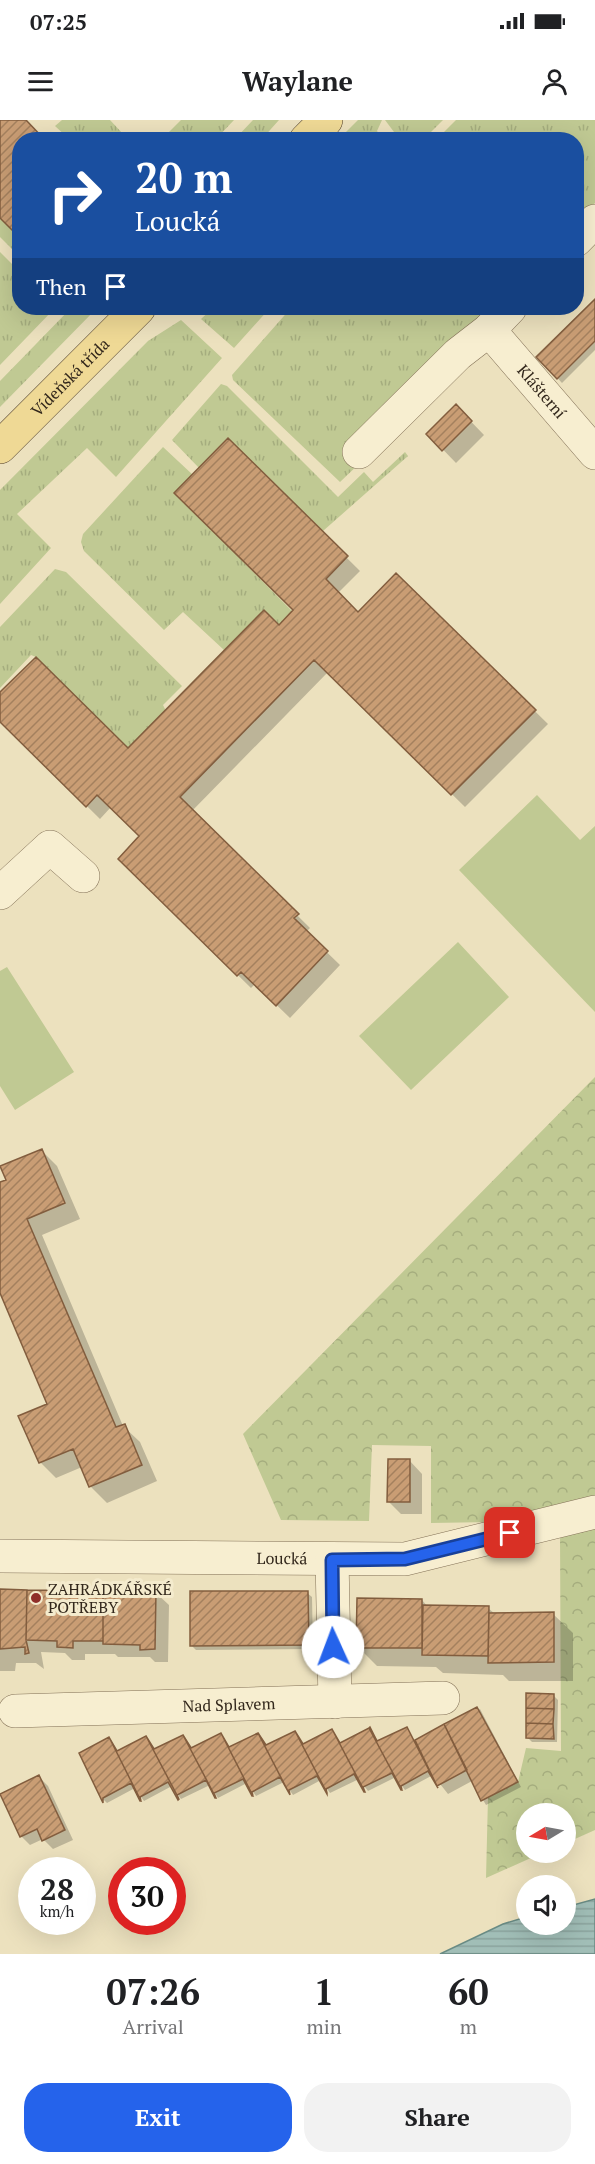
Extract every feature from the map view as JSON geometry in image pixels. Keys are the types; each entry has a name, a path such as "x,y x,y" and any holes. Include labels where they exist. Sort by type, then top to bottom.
{"main road":[{"path":"314,132 326,120"},
{"name":"Vídeňská třída","path":"0,447 131,315"}],"street":[{"path":"584,232 595,221"},
{"path":"360,452 458,354 499,319"},
{"name":"Klášterní","path":"499,319 595,453"},
{"path":"0,892 50,847 83,876"},
{"name":"Loucká","path":"0,1556 405,1559 595,1512"},
{"path":"332,1560 335,1702"},
{"name":"Nad Splavem","path":"15,1711 443,1698"}],"green space":[{"path":"62,120 110,120 121,132 61,132 55,126"},
{"path":"181,120 234,120 223,132 169,132"},
{"path":"253,120 279,120 268,132 242,132"},
{"path":"358,120 382,120 378,132 346,132"},
{"path":"385,120 443,120 431,132 394,132"},
{"path":"456,120 595,120 595,203 584,214 584,132 444,132"},
{"path":"0,218 12,230 12,249 0,237"},
{"path":"0,252 12,264 12,315 48,315 0,365"},
{"path":"64,315 90,315 0,407 0,381"},
{"path":"205,315 264,315 234,348 201,319"},
{"path":"285,315 485,315 360,463 340,482 233,380 232,375"},
{"path":"181,320 222,358 116,477 87,448 17,514 51,548 0,604 0,490 148,341"},
{"path":"221,384 227,386 338,497 364,472 373,482 405,452 408,456 323,531 229,440 200,469 172,440"},
{"path":"163,447 193,475 175,493 293,612 279,625 265,612 224,650 183,612 164,630 84,551 81,542 83,534"},
{"path":"55,569 66,572 182,686 163,705 166,711 128,750 36,657 31,655 0,688 0,627"},
{"path":"537,795 580,840 595,826 595,1012 459,870"},
{"path":"458,942 509,997 411,1090 359,1036"},
{"path":"7,967 74,1072 15,1110 0,1086 0,971"},
{"path":"595,1077 595,1499 492,1522 431,1523 431,1446 372,1445 369,1521 281,1520 243,1434"},
{"path":"595,1526 595,1830 576,1839 576,1803 516,1803 516,1863 520,1863 486,1878 488,1797 518,1782 526,1748 561,1751 560,1534"}],"water":[{"path":"595,1899 595,1954 440,1954 516,1920 516,1935 576,1935 576,1904"}],"building":[{"path":"0,120 26,120 37,132 12,132 12,230 0,218"},
{"path":"595,299 595,341 557,379 536,357 579,315 584,315 584,310"},
{"path":"456,404 472,421 442,451 426,434"},
{"path":"228,438 348,556 326,579 358,612 396,573 536,710 451,795 314,660 180,797 299,914 294,918 328,951 276,1006 241,972 237,976 118,859 139,836 97,795 86,807 0,722 0,692 36,657 128,748 264,610 279,625 293,610 174,493"},
{"path":"42,1149 65,1203 27,1219 116,1427 125,1424 142,1465 89,1487 73,1449 39,1463 18,1416 47,1404 0,1293 0,1182 6,1180 0,1166"},
{"path":"388,1459 410,1459 410,1502 387,1502"},
{"path":"0,1589 27,1590 26,1640 29,1653 25,1654 25,1647 0,1649"},
{"path":"27,1590 103,1591 103,1641 73,1641 73,1648 57,1647 57,1641 26,1640"},
{"path":"103,1591 156,1591 155,1649 140,1650 140,1645 103,1644"},
{"path":"190,1591 308,1591 309,1645 190,1646"},
{"path":"357,1598 422,1599 422,1648 356,1648"},
{"path":"423,1605 489,1606 488,1656 422,1655"},
{"path":"554,1612 554,1662 488,1663 489,1613"},
{"path":"526,1693 554,1694 554,1709 526,1708"},
{"path":"477,1707 518,1782 481,1801 444,1724"},
{"path":"526,1708 554,1709 553,1724 526,1723"},
{"path":"526,1723 553,1724 554,1739 526,1738"},
{"path":"444,1724 467,1770 437,1786 415,1740"},
{"path":"407,1727 438,1788 428,1771 401,1786 402,1790 369,1728 377,1741"},
{"path":"369,1728 402,1790 392,1773 363,1787 365,1792 332,1729 340,1743"},
{"path":"332,1729 365,1792 354,1774 326,1789 327,1793 295,1731 303,1744"},
{"path":"295,1731 327,1794 317,1776 289,1790 290,1795 258,1733 266,1745"},
{"path":"221,1733 229,1747 258,1733 290,1795 280,1777 252,1792 253,1796"},
{"path":"221,1733 253,1796 243,1779 214,1793 216,1798 183,1735 191,1748"},
{"path":"183,1735 216,1798 206,1780 177,1795 179,1799 146,1736 154,1749"},
{"path":"146,1736 178,1800 168,1782 140,1797 141,1801 109,1737 117,1751"},
{"path":"109,1737 141,1801 131,1783 103,1798 103,1803 79,1753"},
{"path":"39,1775 65,1830 42,1841 37,1829 20,1837 0,1794"}],"place":[{"name":"ZAHRÁDKÁŘSKÉ POTŘEBY","path":"36,1598"}],"route":[{"path":"333,1647 332,1560 405,1559 510,1533"}]}
